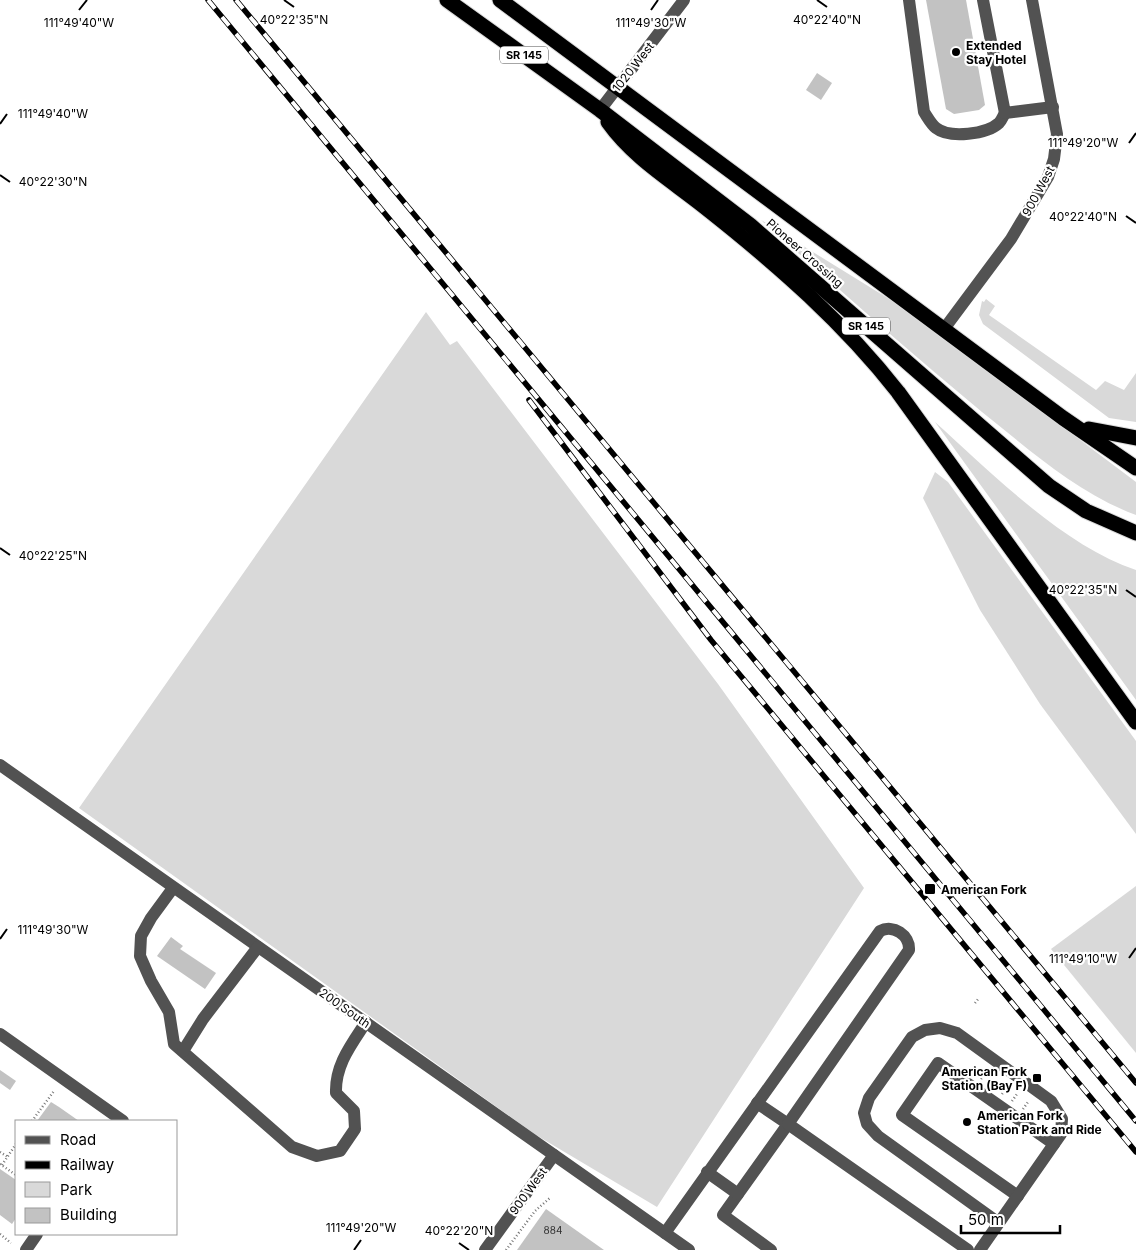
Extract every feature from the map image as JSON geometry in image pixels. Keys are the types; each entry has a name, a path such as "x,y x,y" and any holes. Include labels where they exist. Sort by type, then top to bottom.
{"highway":[{"name":"Pioneer Crossing","path":"447,0 600,110 713,195 779,248 1050,486 1086,511 1136,533"},
{"name":"Pioneer Crossing","path":"500,0 1063,418 1136,468"},
{"path":"600,110 615,133 635,153 709,210 768,259 836,320 864,351 898,392 1136,722"},
{"path":"1063,418 1093,430 1136,438"}],"street":[{"name":"1020 West","path":"600,110 684,0"},
{"path":"909,0 924,112 937,129 948,133 988,129 1000,122 1005,113 983,0"},
{"name":"900 West","path":"944,329 1011,239 1048,177 1054,159 1057,142 1053,107 1032,0"},
{"path":"1005,113 1053,107"},
{"name":"200 South","path":"0,766 689,1250"},
{"path":"173,888 151,918 141,936 140,956 151,981 169,1012 174,1044 292,1147 317,1156 340,1152 355,1130 354,1111 336,1093 336,1080 343,1058 366,1022"},
{"path":"665,1233 880,931 892,928 898,930 909,946 906,954 723,1215 771,1250"},
{"path":"183,1051 203,1019 258,947"},
{"path":"980,1250 999,1223 1018,1196 1061,1134 1062,1120 1051,1101 957,1033 940,1028 925,1030 912,1037 869,1098 864,1113 867,1124 878,1136 999,1223"},
{"path":"0,1034 119,1120"},
{"path":"1018,1196 902,1114 938,1063 1054,1144"},
{"path":"757,1103 968,1250"},
{"name":"900 West","path":"485,1250 554,1155"},
{"path":"707,1172 738,1194"},
{"path":"26,1250 36,1235"}],"path":[{"path":"975,1002 979,998"},
{"path":"33,1120 54,1091"},
{"path":"15,1146 1,1165 15,1174"},
{"path":"0,1152 8,1157"},
{"path":"506,1250 535,1211 551,1197"},
{"path":"0,1234 11,1243"}],"green space":[{"path":"761,220 907,310 1136,482 1136,515 1094,495 1037,456 926,365"},
{"path":"986,299 995,306 989,315 1096,390 1105,381 1124,390 1136,373 1136,422 1109,418 983,324 979,315 982,301 984,302"},
{"path":"426,312 450,345 457,341 718,684 864,888 657,1207 536,1135 79,808"},
{"path":"935,422 1005,485 1055,526 1108,559 1136,570 1136,700"},
{"path":"935,472 948,482 1136,741 1136,834 1040,704 980,610 923,498"},
{"path":"1136,886 1136,1053 1051,949"}],"building":[{"name":"Extended Stay Hotel","path":"926,0 966,0 985,105 979,110 954,114 946,109"},
{"path":"817,73 832,83 821,100 806,90"},
{"path":"171,937 183,946 180,949 216,973 205,989 157,956"},
{"path":"0,1070 16,1081 10,1090 0,1083"},
{"path":"51,1102 78,1120 38,1120"},
{"path":"0,1169 15,1179 15,1220 12,1224 0,1215"},
{"path":"546,1209 604,1250 517,1250"}],"railway":[{"path":"208,0 1136,1121"},
{"path":"236,0 1136,1083"},
{"path":"529,400 711,640 1136,1152"}],"place":[{"name":"Extended Stay Hotel","path":"956,52"},
{"name":"American Fork","path":"930,889"},
{"name":"American Fork Station (Bay F)","path":"1037,1078"},
{"name":"American Fork Station Park and Ride","path":"967,1122"}]}
